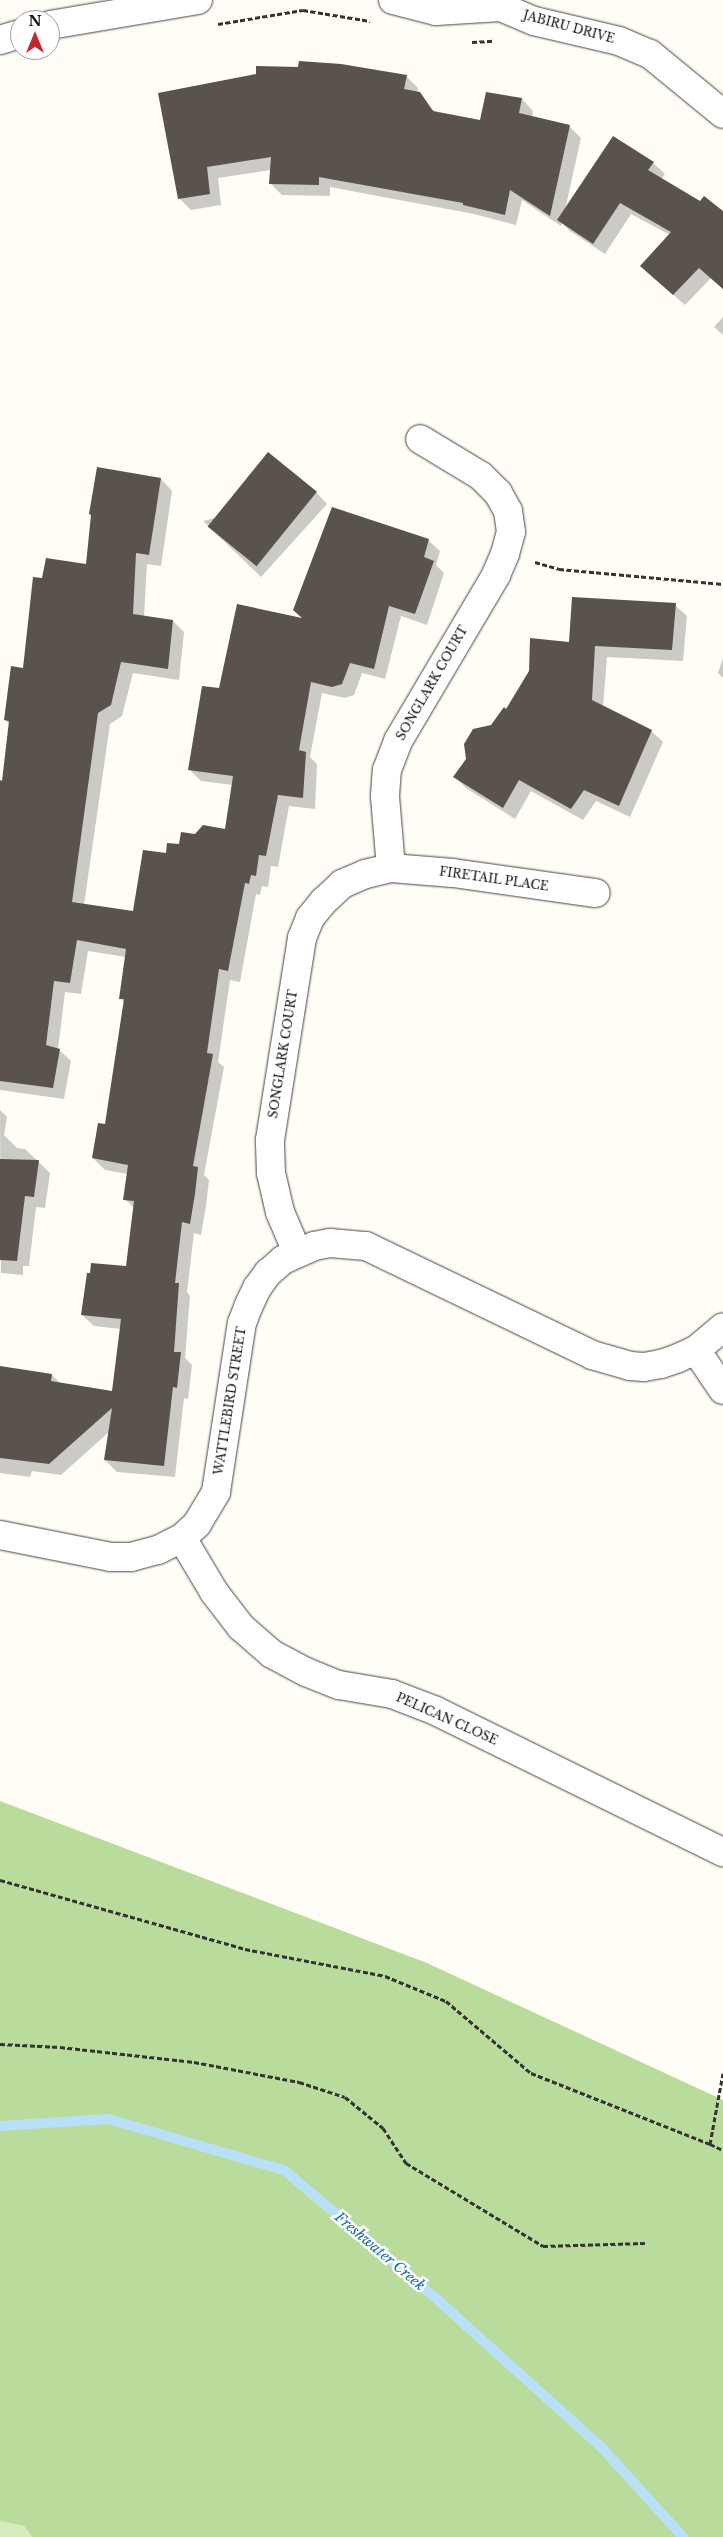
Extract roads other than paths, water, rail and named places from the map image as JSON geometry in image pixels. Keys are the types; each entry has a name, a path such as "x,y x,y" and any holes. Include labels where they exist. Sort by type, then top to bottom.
{"street":[{"path":"60,23 198,0"},
{"name":"JABIRU DRIVE","path":"393,0 436,11 501,7 534,21 619,40 650,54 723,114"},
{"name":"SONGLARK COURT","path":"297,1252 278,1204 271,1173 270,1140 302,938 310,918 342,884 365,874 391,868 385,796 387,770 398,741 496,575 505,554 511,532 508,511 498,493 481,476 420,439"},
{"name":"FIRETAIL PLACE","path":"391,868 453,873 596,893"},
{"name":"WATTLEBIRD STREET","path":"0,1535 111,1557 131,1557 158,1550 182,1538 197,1524 216,1492 242,1323 248,1304 268,1273 283,1260 297,1252 330,1243 366,1246 614,1363 644,1367 661,1364 696,1350 723,1327"},
{"path":"696,1350 723,1390"},
{"name":"PELICAN CLOSE","path":"182,1538 214,1592 241,1627 272,1654 306,1672 339,1684 392,1694 436,1712 723,1852"}],"waterway":[{"name":"Freshwater Creek","path":"0,2126 108,2119 284,2170 440,2302 603,2449 683,2537"}]}
